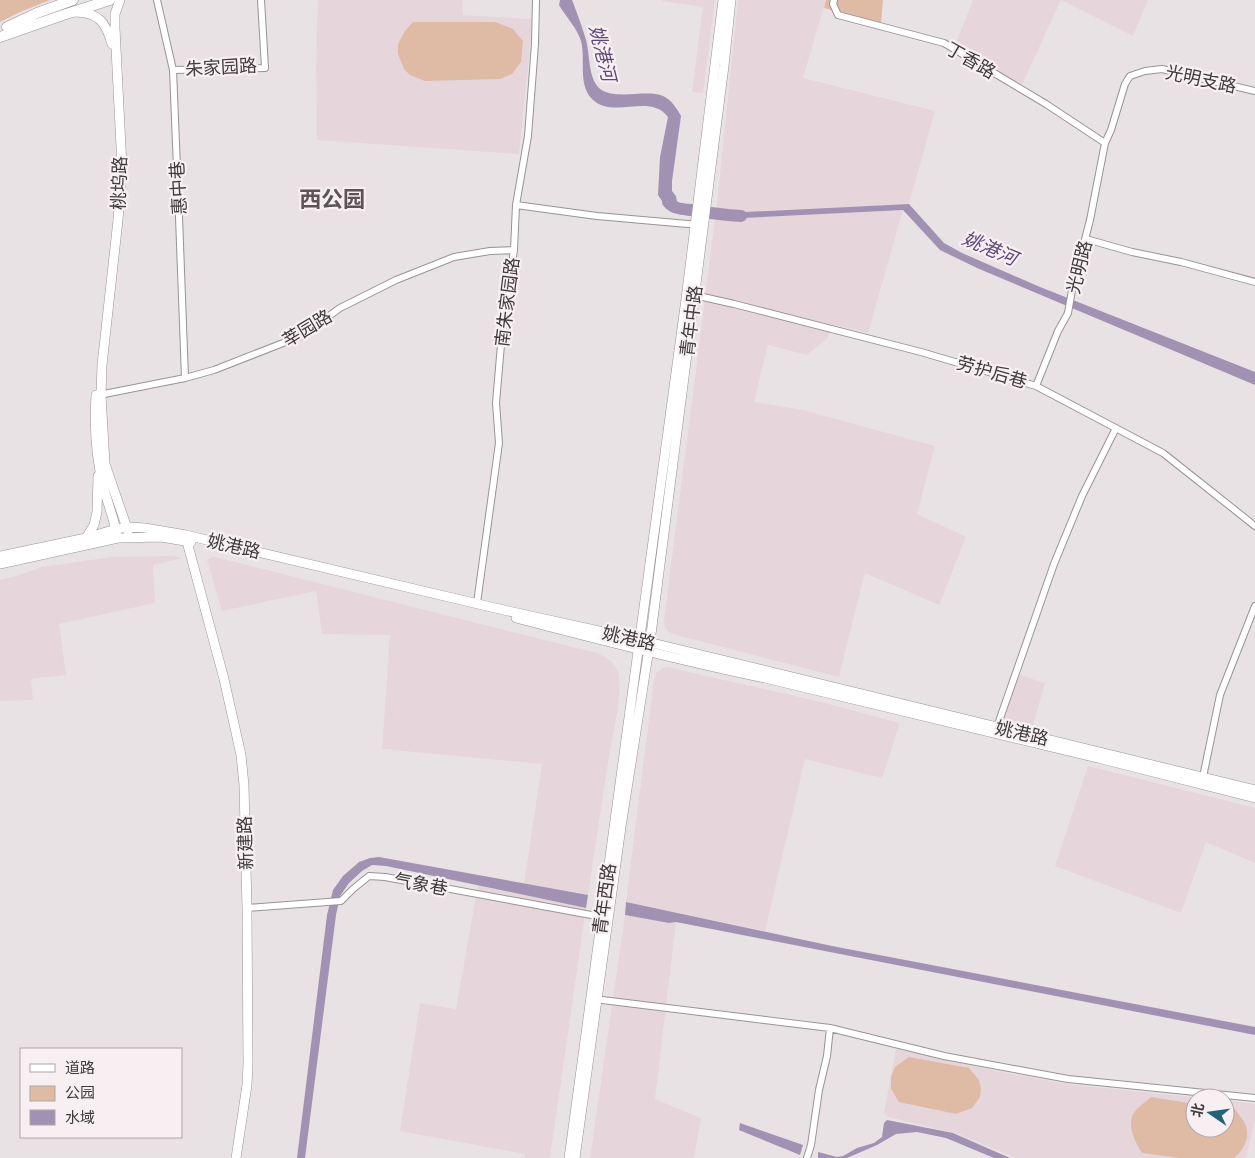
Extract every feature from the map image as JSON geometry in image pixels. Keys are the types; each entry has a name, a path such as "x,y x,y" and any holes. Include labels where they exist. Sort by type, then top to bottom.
{"main road":[{"path":"0,30 37,13 73,0"},
{"path":"0,37 110,0"},
{"name":"桃坞路","path":"117,534 99,465 96,428 122,167 115,28 115,14 120,0"},
{"name":"青年中路","path":"649,647 694,296 722,0"},
{"name":"青年中路","path":"639,644 724,66 731,0"},
{"path":"63,15 77,12 85,13 94,15 101,21 107,29 117,64"},
{"name":"桃坞路","path":"98,395 105,464 128,532"},
{"path":"86,538 94,525 97,512 99,465"},
{"name":"姚港路","path":"0,556 145,528 506,616 639,644"},
{"name":"姚港路","path":"0,564 117,534"},
{"name":"姚港路","path":"187,538 477,603 803,687 1255,798"},
{"name":"新建路","path":"187,538 224,679 241,755 244,784 248,1064 247,1085 236,1158"},
{"name":"青年西路","path":"575,1158 602,917 639,644"},
{"name":"姚港路","path":"649,647 997,727 1255,790"},
{"name":"青年西路","path":"568,1158 649,647"}],"street":[{"name":"惠中巷","path":"157,0 172,70 184,378"},
{"name":"朱家园路","path":"172,70 264,68 261,0"},
{"name":"南朱家园路","path":"477,603 498,444 497,394 502,333 514,250 516,205 528,136 535,44 536,0"},
{"name":"丁香路","path":"834,0 838,15 944,43 1046,104 1105,143"},
{"name":"光明支路","path":"1105,143 1111,130 1125,84 1130,76 1144,71 1162,69 1255,91"},
{"name":"光明路","path":"1036,386 1058,331 1068,313 1086,239 1105,143"},
{"path":"516,205 597,216 700,225"},
{"path":"1086,239 1255,282"},
{"name":"莘园路","path":"98,395 184,378 214,370 301,336 340,308 396,280 454,257 490,251 514,250"},
{"name":"劳护后巷","path":"694,296 734,304 893,345 1036,386 1163,453 1255,526"},
{"path":"997,727 1054,564 1082,496 1116,428"},
{"path":"1203,777 1220,694 1255,606"},
{"name":"气象巷","path":"247,908 341,902 369,876 385,877 602,917"},
{"path":"594,999 830,1028 944,1056 1068,1079 1255,1098"},
{"path":"807,1158 827,1056 830,1028"}],"shaded area":[{"path":"318,0 462,0 463,15 533,19 519,154 317,140 316,66"},
{"path":"662,0 715,0 703,93 692,92 703,7"},
{"path":"738,0 826,0 803,78 935,111 909,204 716,213"},
{"path":"973,0 1061,0 1019,91 952,53"},
{"path":"1061,0 1148,0 1133,36"},
{"path":"903,210 868,333 831,324 828,338 807,355 768,345 754,402 803,410 935,446 917,514 966,537 939,605 865,573 839,677 669,632 665,628 664,621 715,219"},
{"path":"172,556 183,558 153,565 155,603 59,624 66,675 31,679 33,700 0,701 0,580 42,567 112,557"},
{"path":"212,557 597,653 612,662 618,671 620,686 588,895 524,884 542,764 382,749 390,635 322,634 316,591 222,611 207,560"},
{"path":"667,667 821,702 900,723 882,778 805,759 765,931 626,902 654,680 656,673"},
{"path":"1020,675 1045,683 1033,725 1003,718"},
{"path":"1088,766 1255,808 1255,863 1206,842 1181,913 1055,866"},
{"path":"478,885 586,908 550,1158 525,1158 525,1154 400,1131 420,1003 456,1009"},
{"path":"625,915 669,923 676,922 655,1099 701,1118 694,1158 590,1158"},
{"path":"896,1049 1066,1084 1185,1096 1185,1138 1235,1138 1235,1101 1255,1104 1255,1120 1246,1158 1016,1158 958,1134 888,1117 884,1113"}],"green space":[{"path":"0,0 50,0 0,22"},
{"path":"826,0 883,0 881,24 824,8"},
{"path":"413,22 495,22 513,29 523,41 521,62 512,74 500,79 425,81 410,75 404,69 398,54 398,44 405,31"},
{"path":"909,1057 969,1068 979,1080 980,1097 972,1108 956,1114 899,1102 891,1089 891,1077 895,1067"},
{"path":"1151,1097 1185,1102 1185,1138 1235,1138 1235,1109 1246,1126 1246,1140 1243,1148 1234,1158 1179,1158 1142,1153 1136,1142 1131,1125 1134,1113"}],"water":[{"path":"560,0 572,0 586,40 593,78 599,88 613,94 656,94 666,97 676,107 681,116 672,191 676,196 677,202 682,207 682,214 666,207 658,195 660,157 668,117 660,110 652,107 611,107 593,100 588,94 583,80 581,41 559,5"},
{"path":"909,204 944,243 962,253 1040,287 1255,372 1255,385 977,268 940,250 903,210 724,219 724,213"},
{"path":"379,857 588,895 586,908 386,866 372,865 362,871 349,883 340,896 305,1158 297,1158 327,915 333,890 343,876 359,862"},
{"path":"626,902 832,946 1255,1027 1255,1035 676,922 669,923 625,915"},
{"path":"887,1120 953,1133 1010,1158 994,1158 946,1138 917,1132 896,1134 877,1145 847,1158 818,1158 818,1152 837,1157 874,1143 882,1137 884,1123"},
{"path":"740,1123 803,1145 800,1155 739,1130"}],"waterway":[{"name":"姚港河","path":"668,202 681,209 691,210"},
{"name":"姚港河","path":"711,213 741,216"}],"district":[{"name":"西公园","path":"332,199"}]}
